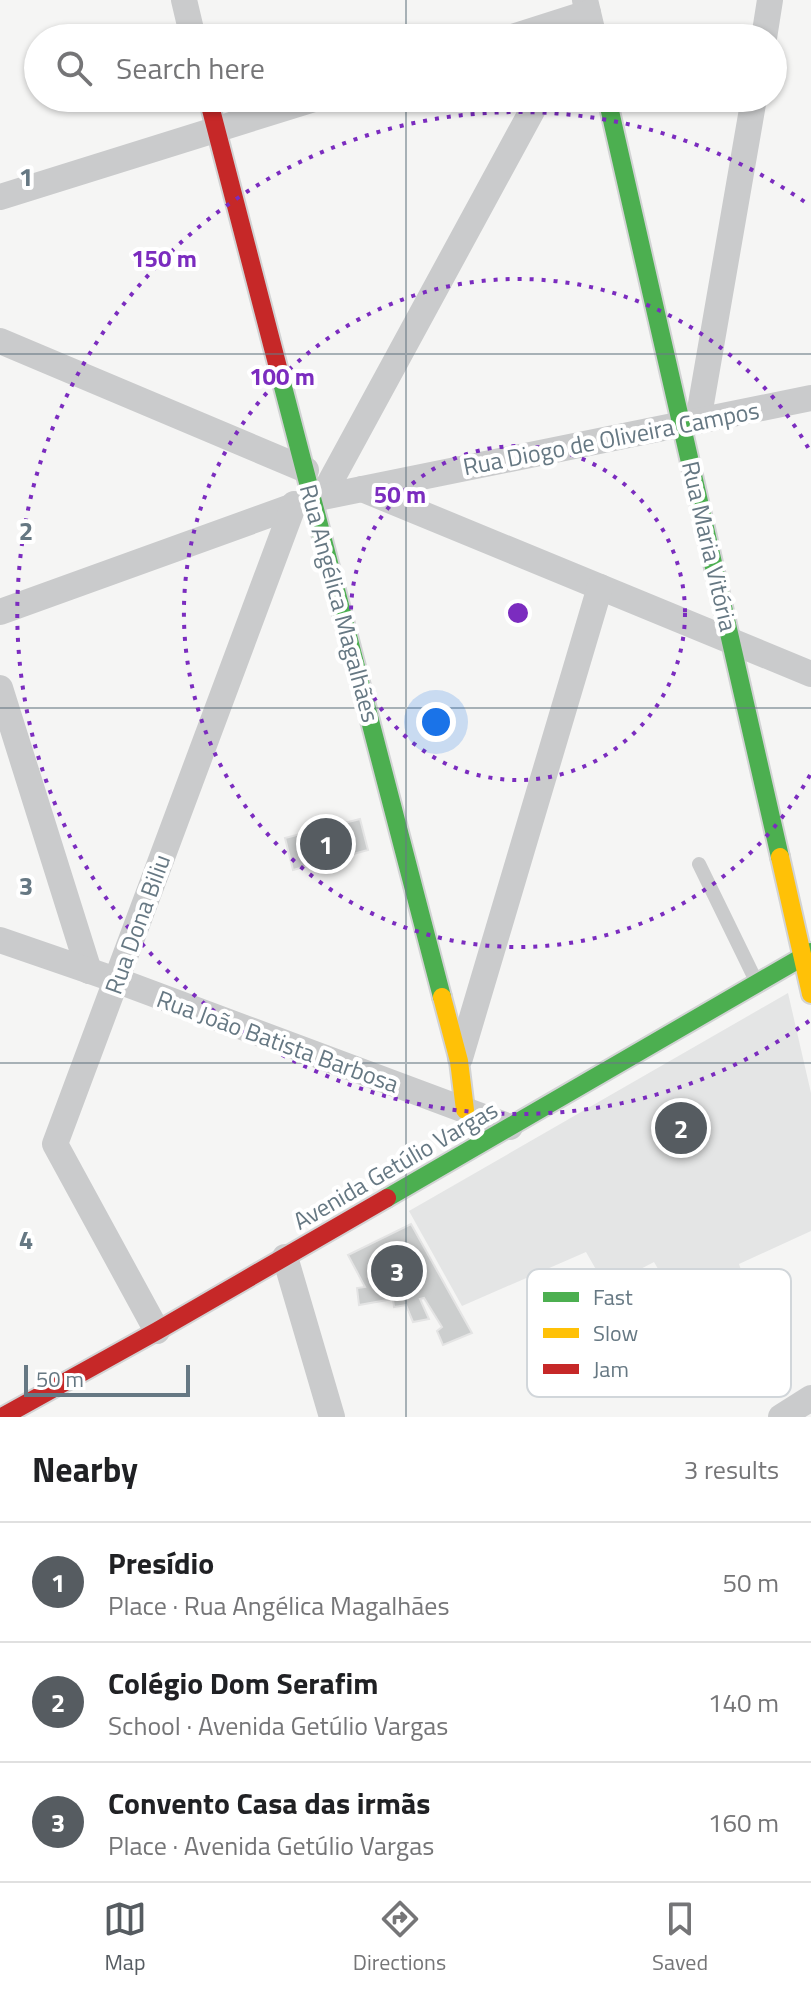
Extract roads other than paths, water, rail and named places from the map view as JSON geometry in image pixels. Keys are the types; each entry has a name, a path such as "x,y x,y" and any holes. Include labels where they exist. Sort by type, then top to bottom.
{"street":[{"path":"184,0 190,24"},
{"path":"766,24 770,0"},
{"path":"559,24 588,16"},
{"name":"Rua Angélica Magalhães","path":"212,112 306,470 310,500 459,1061 465,1110"},
{"path":"0,197 273,112"},
{"name":"Rua Dona Biliu","path":"157,1331 55,1144 116,980 310,500 531,112"},
{"name":"Rua Maria Vitória","path":"611,112 690,422 732,642 807,955 811,994"},
{"path":"690,422 751,112"},
{"path":"0,341 306,470"},
{"name":"Rua Diogo de Oliveira Campos","path":"0,612 310,500 811,398"},
{"path":"362,489 811,674"},
{"path":"459,1061 600,587"},
{"path":"0,688 89,971"},
{"name":"Rua João Batista Barbosa","path":"0,940 510,1127"},
{"name":"Avenida Getúlio Vargas","path":"2,1417 157,1331 807,955"},
{"path":"285,1257 332,1417"},
{"path":"781,1417 811,1398"}],"lane":[{"path":"699,864 757,984"}],"place":[{"name":"Presídio","path":"326,844"},
{"name":"Colégio Dom Serafim","path":"681,1128"},
{"name":"Convento Casa das irmãs","path":"397,1271"}]}
